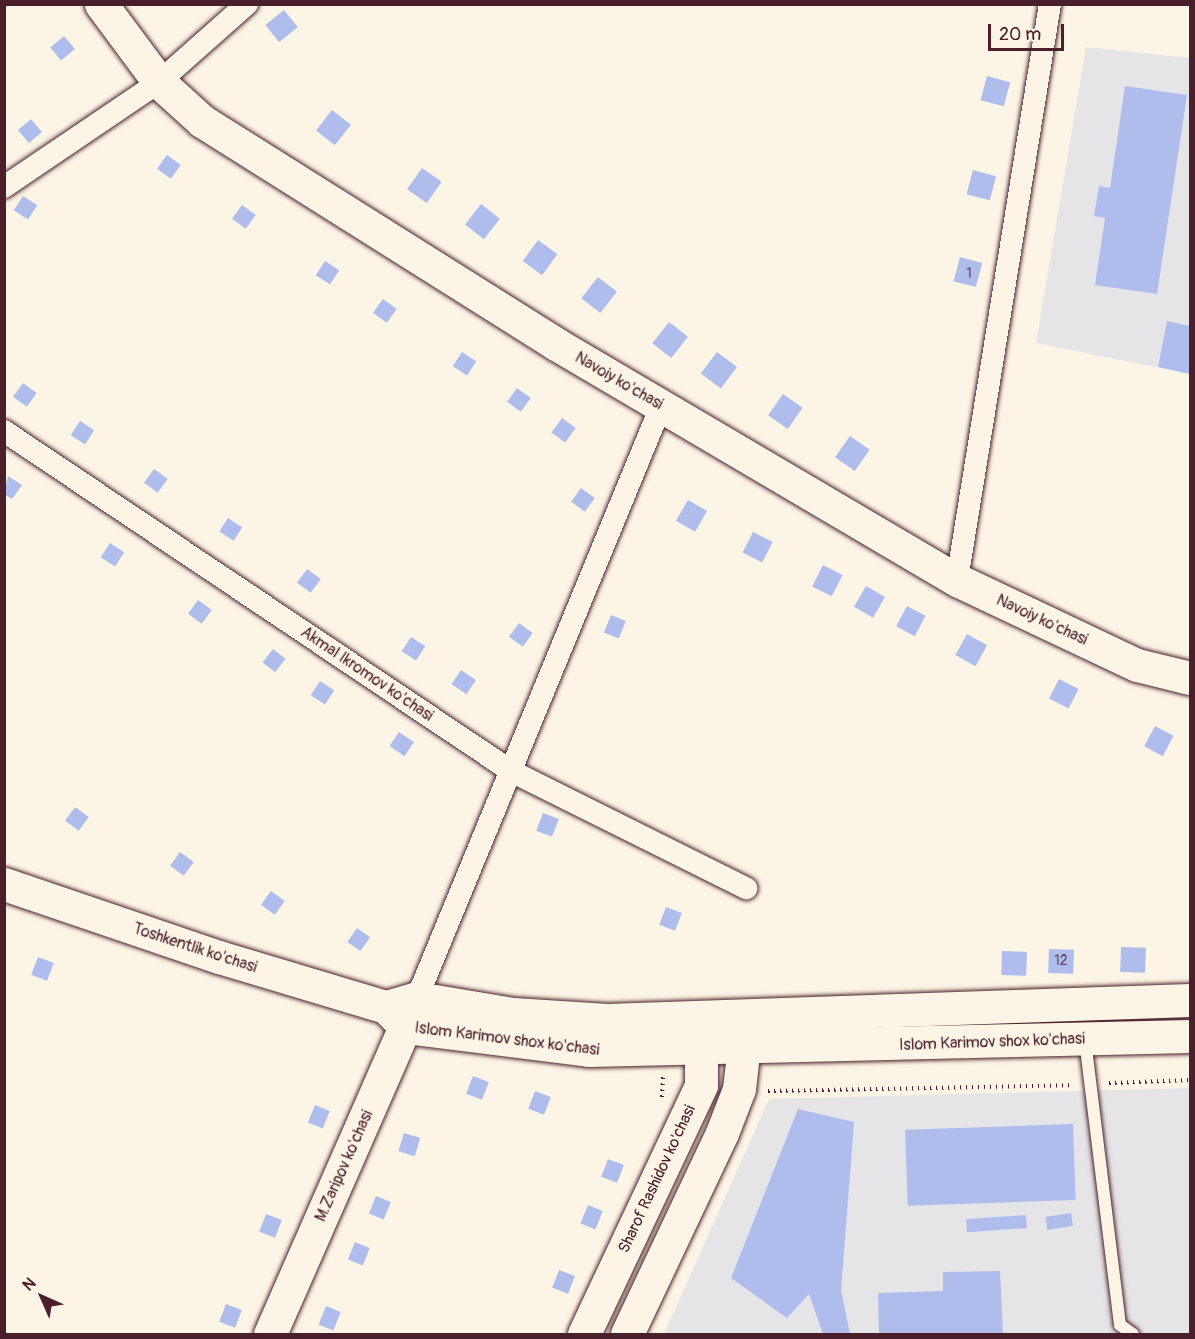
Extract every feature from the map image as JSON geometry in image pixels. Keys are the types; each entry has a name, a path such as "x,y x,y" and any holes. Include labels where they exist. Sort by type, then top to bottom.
{"street":[{"name":"Navoiy ko'chasi","path":"101,4 159,82 202,120 556,344 957,580 1137,665 1191,678"},
{"path":"4,187 159,82 247,4"},
{"path":"957,580 994,368 1050,4"},
{"path":"403,1011 511,771 661,406"},
{"name":"Akmal Ikromov ko'chasi","path":"4,431 511,771 746,888"},
{"name":"Toshkentlik ko'chasi","path":"4,885 403,1011"},
{"name":"Islom Karimov shox ko'chasi","path":"403,1011 513,1014 595,1020 1191,1000"},
{"name":"Islom Karimov shox ko'chasi","path":"403,1011 589,1050 701,1062 741,1072 1085,1039 1191,1036"},
{"name":"M.Zaripov ko'chasi","path":"270,1335 403,1011"},
{"path":"627,1335 741,1072 746,1015"},
{"name":"Sharof Rashidov ko'chasi","path":"584,1335 701,1085 701,1062 708,1018"}],"lane":[{"path":"1085,1039 1093,1084 1120,1325 1133,1335"}],"path":[{"path":"741,1072 780,1092 1191,1080"}],"shaded area":[{"path":"1086,47 1190,58 1190,374 1036,343"},
{"path":"1190,1088 1190,1334 664,1334 769,1099"}],"building":[{"path":"284,10 298,27 279,42 265,25"},
{"path":"64,36 75,49 61,61 50,48"},
{"path":"987,76 1010,82 1004,106 981,100"},
{"path":"1125,86 1187,95 1157,294 1095,285 1105,218 1094,216 1099,186 1110,188"},
{"path":"332,110 351,125 335,145 316,130"},
{"path":"31,119 42,132 29,143 18,130"},
{"path":"167,155 181,165 171,179 157,169"},
{"path":"422,168 442,182 427,203 407,189"},
{"path":"973,170 996,176 990,200 967,194"},
{"path":"23,196 37,205 28,220 14,210"},
{"path":"481,204 500,219 484,239 465,224"},
{"path":"242,205 256,215 246,229 232,219"},
{"path":"538,240 557,254 542,275 523,261"},
{"path":"960,257 982,263 976,287 954,281"},
{"path":"325,261 339,270 330,285 316,275"},
{"path":"598,277 617,292 600,313 581,298"},
{"path":"383,299 397,309 387,323 373,313"},
{"path":"1167,321 1190,326 1190,374 1158,367"},
{"path":"669,322 688,337 671,358 652,343"},
{"path":"462,352 476,361 467,376 453,366"},
{"path":"717,352 737,367 721,389 701,374"},
{"path":"23,383 37,393 27,407 13,397"},
{"path":"517,388 531,398 521,412 507,402"},
{"path":"783,394 803,408 788,429 768,415"},
{"path":"562,418 576,428 565,443 551,433"},
{"path":"80,421 94,430 85,445 71,435"},
{"path":"850,436 870,450 855,471 835,457"},
{"path":"154,469 168,479 158,493 144,483"},
{"path":"8,476 22,485 12,499 4,494"},
{"path":"581,488 595,498 585,512 571,502"},
{"path":"688,500 707,511 695,532 676,521"},
{"path":"228,518 242,527 234,541 219,531"},
{"path":"753,532 773,542 762,562 743,552"},
{"path":"110,543 124,552 115,567 101,557"},
{"path":"823,565 843,575 832,596 812,586"},
{"path":"307,569 321,579 311,593 297,583"},
{"path":"866,586 885,597 873,618 854,607"},
{"path":"198,600 212,610 202,624 188,614"},
{"path":"907,606 926,616 915,636 896,626"},
{"path":"611,615 626,621 619,639 604,633"},
{"path":"519,623 533,633 523,647 509,637"},
{"path":"967,634 987,645 975,666 955,655"},
{"path":"411,637 425,646 416,661 402,651"},
{"path":"273,649 286,659 275,672 263,662"},
{"path":"461,670 476,680 466,694 451,684"},
{"path":"1059,679 1079,689 1069,709 1049,699"},
{"path":"320,681 334,690 325,705 311,695"},
{"path":"1155,726 1174,736 1163,756 1144,746"},
{"path":"399,732 414,742 404,756 389,746"},
{"path":"75,807 89,817 79,831 65,821"},
{"path":"543,813 559,819 552,837 536,831"},
{"path":"180,852 194,862 184,876 170,866"},
{"path":"271,891 285,901 275,915 261,905"},
{"path":"666,907 682,913 675,931 659,925"},
{"path":"357,928 370,937 360,951 347,942"},
{"path":"1121,947 1146,948 1145,973 1120,972"},
{"path":"1049,949 1074,950 1073,974 1048,973"},
{"path":"1002,951 1027,952 1026,976 1001,975"},
{"path":"38,957 54,963 47,981 31,975"},
{"path":"473,1076 489,1082 482,1100 466,1094"},
{"path":"535,1091 551,1097 544,1115 528,1109"},
{"path":"315,1105 330,1111 323,1129 308,1123"},
{"path":"798,1109 854,1122 841,1290 850,1334 823,1334 809,1294 787,1318 731,1278"},
{"path":"1073,1124 1076,1200 908,1206 905,1130"},
{"path":"404,1133 420,1138 415,1156 398,1151"},
{"path":"608,1159 624,1165 617,1183 601,1177"},
{"path":"376,1196 391,1202 384,1220 369,1214"},
{"path":"588,1205 603,1211 595,1230 581,1224"},
{"path":"1071,1213 1073,1226 1047,1230 1045,1217"},
{"path":"266,1214 282,1220 275,1238 259,1232"},
{"path":"1026,1215 1027,1228 967,1232 966,1219"},
{"path":"355,1242 370,1248 363,1266 348,1260"},
{"path":"559,1270 575,1276 568,1294 552,1288"},
{"path":"1000,1271 1003,1334 879,1334 878,1293 943,1291 943,1272"},
{"path":"226,1304 242,1310 235,1328 219,1322"},
{"path":"326,1306 341,1312 333,1331 319,1325"}]}
